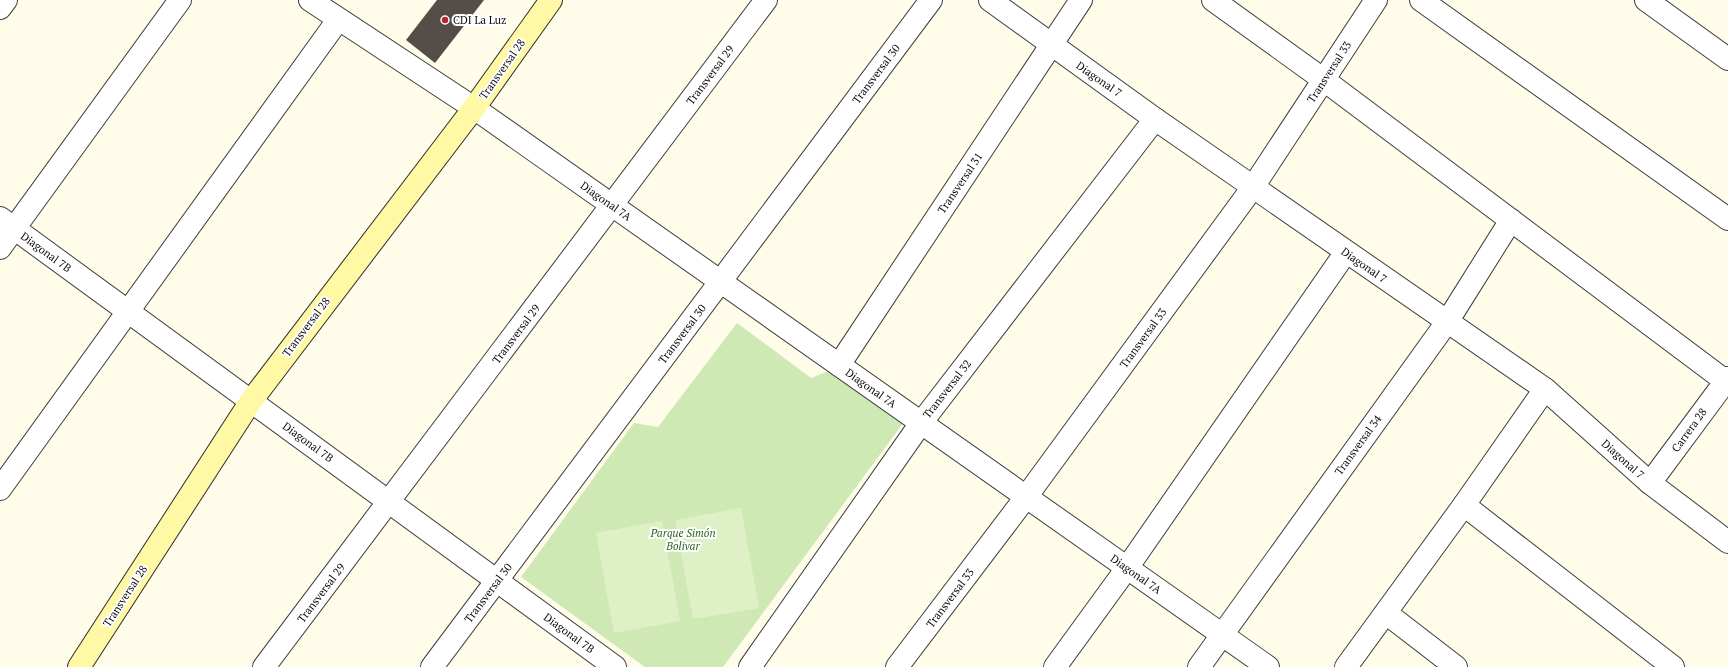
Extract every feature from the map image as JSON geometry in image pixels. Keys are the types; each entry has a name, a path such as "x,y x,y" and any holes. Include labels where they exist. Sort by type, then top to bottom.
{"main road":[{"name":"Transversal 28","path":"79,667 251,401 474,108 551,0"}],"street":[{"path":"0,8 6,0"},
{"path":"0,248 7,223 180,0"},
{"name":"Diagonal 7A","path":"310,0 338,20 474,108 1268,667"},
{"name":"Transversal 29","path":"264,667 766,0"},
{"name":"Transversal 30","path":"432,667 498,581 932,0"},
{"name":"Diagonal 7","path":"990,0 1155,119 1545,389 1650,483 1728,542"},
{"name":"Transversal 31","path":"838,365 1081,0"},
{"path":"1212,0 1324,80 1727,381"},
{"name":"Transversal 33","path":"897,667 1026,497 1253,187 1376,0"},
{"path":"1420,0 1728,219"},
{"path":"1646,0 1728,59"},
{"path":"0,489 338,20"},
{"name":"Transversal 32","path":"750,667 921,423 1155,119"},
{"name":"Transversal 34","path":"1199,667 1447,322 1511,220"},
{"name":"Diagonal 7B","path":"7,223 498,581 593,661 615,667"},
{"path":"1055,667 1127,568 1346,252"},
{"name":"Carrera 28","path":"1650,483 1727,381"},
{"path":"1346,667 1464,505 1545,389"},
{"path":"1464,505 1673,667"},
{"path":"1386,613 1456,667"}],"green space":[{"name":"Parque Simón Bolivar","path":"737,323 811,378 831,370 904,422 723,667 645,667 521,577 634,423 658,427"},
{"path":"741,508 759,608 693,619 675,520"},
{"path":"662,521 680,621 614,633 596,533"}],"building":[{"name":"CDI La Luz","path":"437,0 484,0 435,63 406,40"}],"place":[{"name":"CDI La Luz","path":"445,20"}]}
